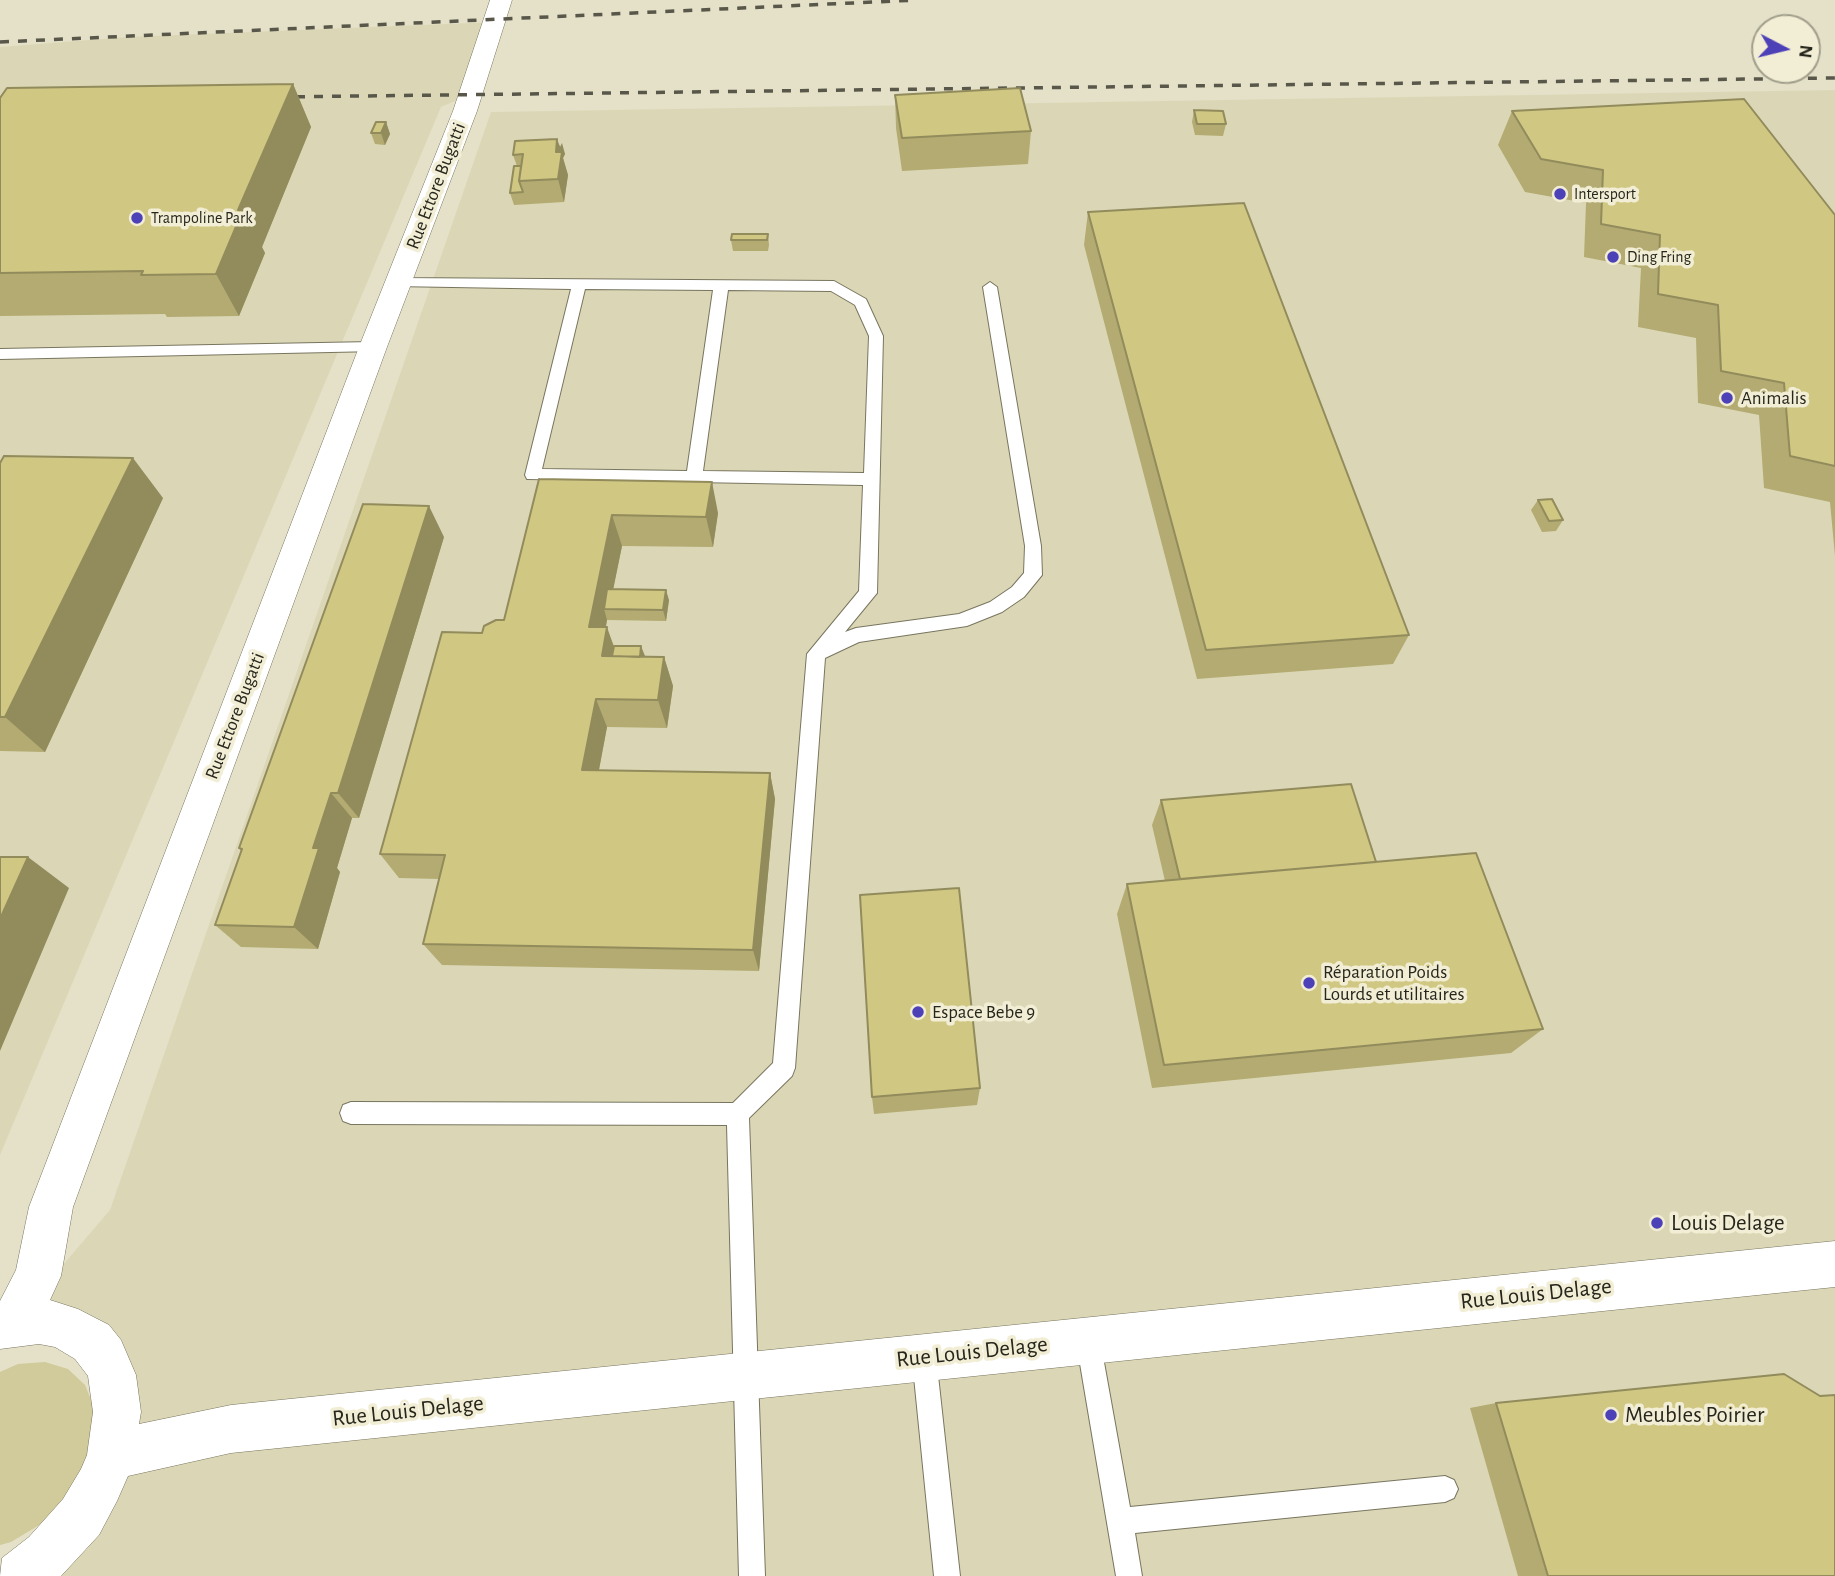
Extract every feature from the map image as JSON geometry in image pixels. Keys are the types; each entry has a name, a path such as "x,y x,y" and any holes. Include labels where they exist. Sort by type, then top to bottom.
{"street":[{"name":"Rue Ettore Bugatti","path":"7,1324 38,1276 51,1207 373,347 465,111 501,0"},
{"name":"Rue Louis Delage","path":"111,1455 231,1429 1835,1264"},
{"path":"7,1324 39,1321 62,1325 92,1342 104,1357 112,1375 117,1412 111,1455 100,1484 81,1517 47,1555 20,1576"}],"lane":[{"path":"351,1113 738,1114 784,1068 816,654 868,593 876,336 861,302 834,286 398,283"},
{"path":"579,284 533,475 872,479"},
{"path":"694,477 721,285"},
{"path":"816,654 856,635 961,621 996,607 1018,592 1033,575 1034,546 990,287"},
{"path":"0,354 373,347"},
{"path":"738,1114 752,1576"},
{"path":"1088,1340 1129,1576"},
{"path":"924,1357 947,1576"},
{"path":"1119,1521 1445,1489"}],"shaded area":[{"path":"495,22 469,95 441,107 0,1155 0,47 128,37"},
{"path":"1835,90 1835,1576 20,1576 47,1555 81,1517 100,1484 111,1455 117,1412 112,1375 104,1357 92,1342 62,1325 39,1321 0,1326 0,1302 14,1322 110,1210 491,112"},
{"path":"45,1362 68,1369 85,1385 94,1407 94,1435 85,1466 67,1497 41,1524 11,1542 0,1545 0,1372 18,1364"}],"building":[{"name":"Trampoline Park","path":"293,84 238,210 243,210 216,274 141,275 143,271 0,273 0,98 7,88"},
{"path":"1020,88 1031,131 902,138 895,95"},
{"path":"1744,99 1835,215 1835,466 1790,456 1784,383 1721,371 1718,305 1658,294 1660,235 1601,224 1603,170 1541,159 1512,111"},
{"path":"1194,110 1223,111 1226,124 1197,124"},
{"path":"376,122 386,122 381,133 371,133"},
{"path":"557,139 556,152 562,152 558,179 519,181 523,154 513,155 515,141"},
{"path":"514,166 521,166 519,181 523,192 510,193"},
{"path":"1244,203 1409,635 1206,650 1088,212"},
{"path":"732,234 768,234 767,240 731,240"},
{"path":"4,456 133,458 5,717 0,717 0,463"},
{"path":"539,479 712,482 706,517 612,515 589,627 607,627 602,656 664,657 658,700 596,699 582,770 770,773 753,950 423,944 445,855 380,854 442,632 482,633 484,626 496,620 504,620"},
{"path":"1552,499 1563,520 1549,521 1538,500"},
{"path":"363,504 429,506 338,793 331,793 313,848 319,848 294,927 215,925 242,849 239,848"},
{"path":"607,589 666,590 663,610 604,609"},
{"path":"614,646 641,646 640,657 612,656"},
{"path":"1351,784 1376,862 1180,879 1161,800"},
{"name":"Réparation Poids Lourds et utilitaires","path":"1476,853 1543,1029 1164,1065 1127,884"},
{"path":"0,857 28,857 0,919"},
{"name":"Espace Bebe 9","path":"959,888 980,1088 872,1097 860,895"},
{"path":"1784,1374 1820,1396 1835,1395 1835,1576 1548,1576 1496,1403"}],"railway":[{"path":"0,42 917,0"},
{"path":"278,97 1835,78"}],"place":[{"name":"Intersport","path":"1560,194"},
{"name":"Trampoline Park","path":"137,218"},
{"name":"Ding Fring","path":"1613,257"},
{"name":"Animalis","path":"1727,398"},
{"name":"Réparation Poids Lourds et utilitaires","path":"1309,983"},
{"name":"Espace Bebe 9","path":"918,1012"},
{"name":"Louis Delage","path":"1657,1223"},
{"name":"Meubles Poirier","path":"1611,1415"}]}
